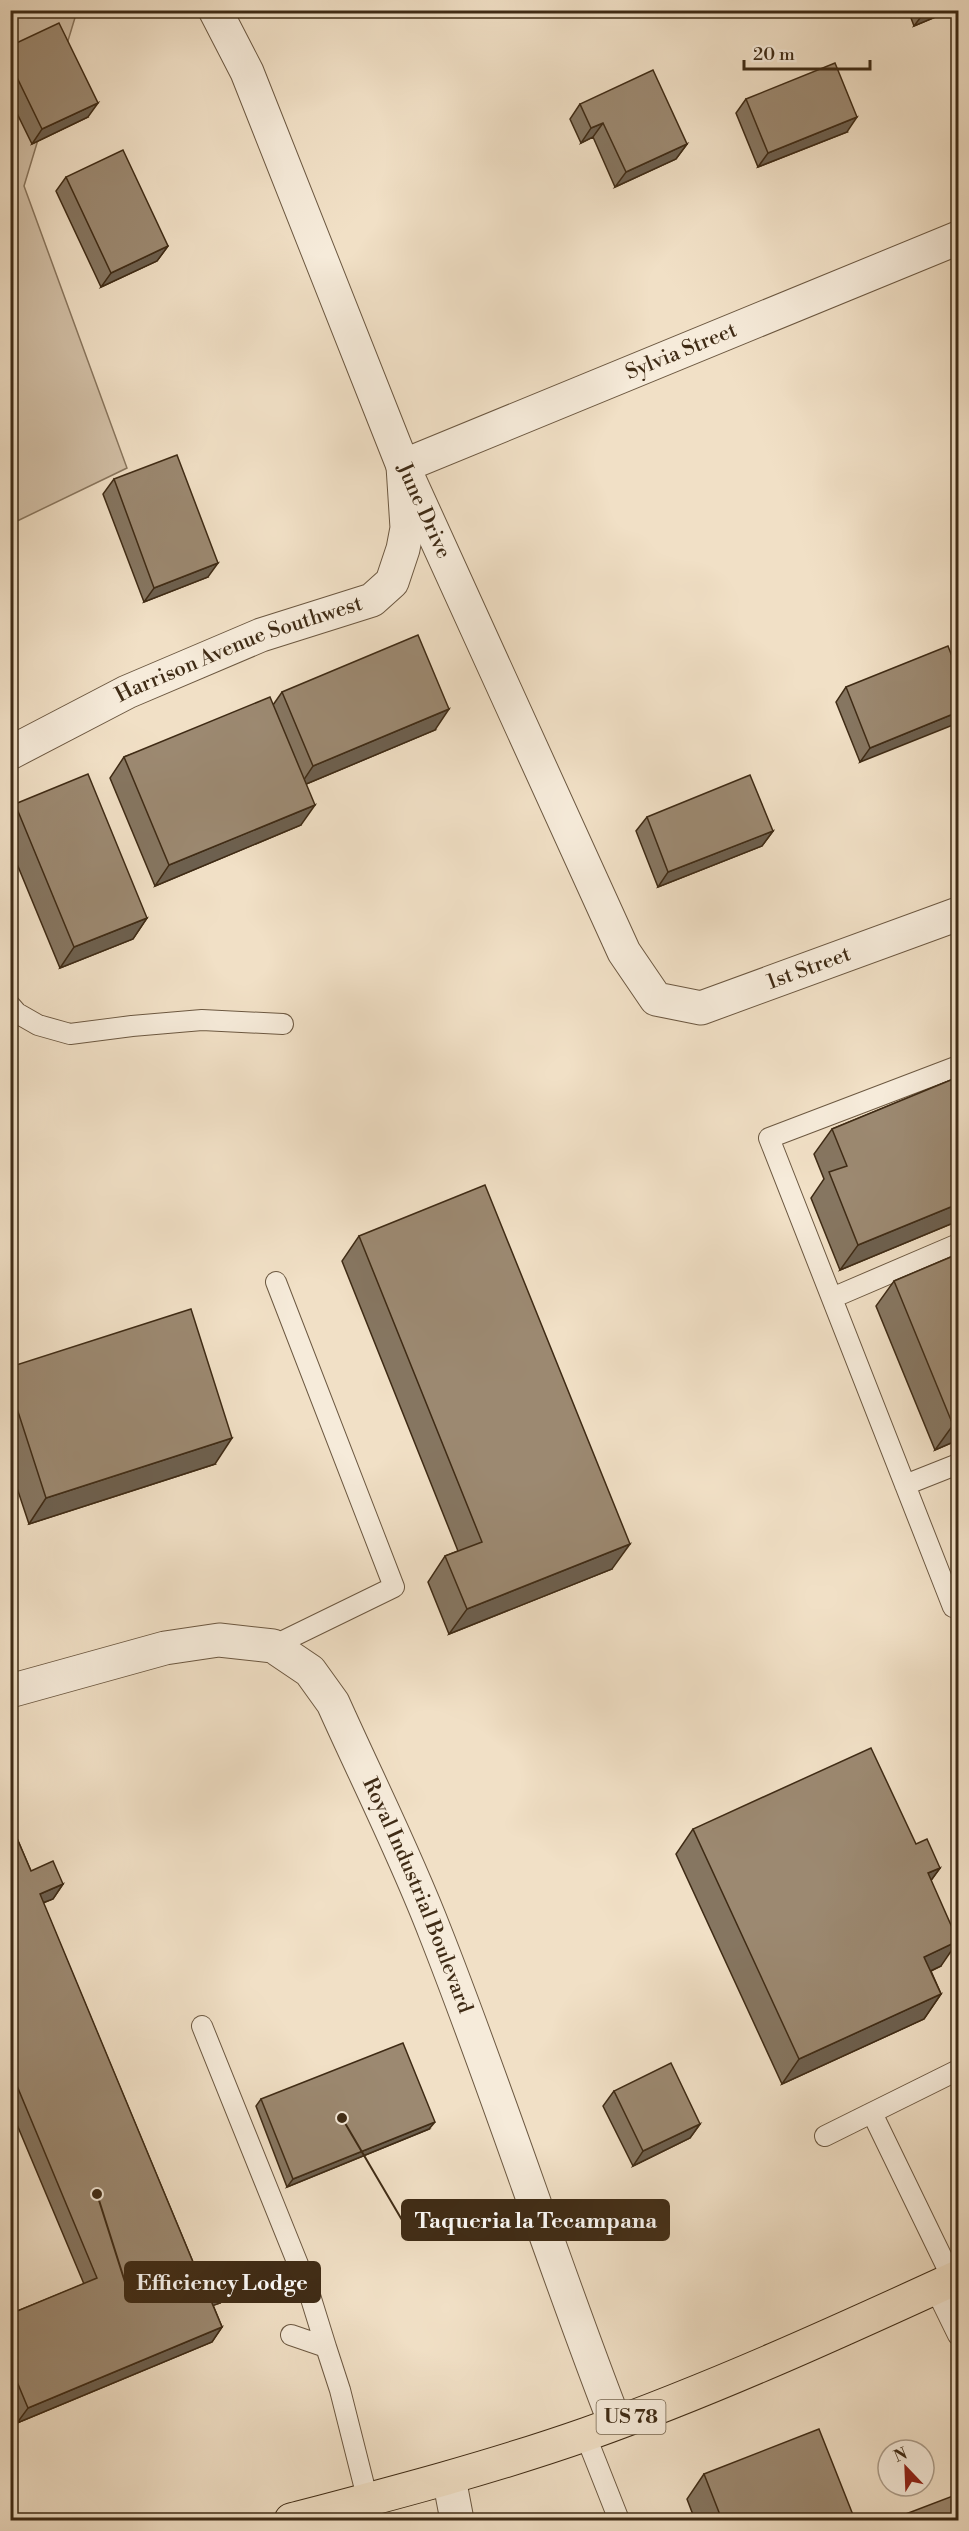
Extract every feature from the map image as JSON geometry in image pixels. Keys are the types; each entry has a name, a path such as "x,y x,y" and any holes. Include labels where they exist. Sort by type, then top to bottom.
{"main road":[{"name":"US 78","path":"312,2518 450,2478 600,2429 723,2381 949,2282"}],"street":[{"name":"June Drive","path":"215,10 247,72 403,466 624,952 656,999"},
{"name":"Sylvia Street","path":"403,466 958,238"},
{"name":"Harrison Avenue Southwest","path":"10,753 127,692 261,635 372,600 392,582 403,549 407,528 403,466"},
{"name":"1st Street","path":"656,999 700,1008 958,914"},
{"name":"Royal Industrial Boulevard","path":"10,1691 165,1648 219,1640 273,1646 310,1671 333,1703 435,1930 582,2337 600,2429"},
{"path":"450,2478 457,2520"}],"lane":[{"path":"10,1005 18,1013 38,1025 70,1034 202,1020 283,1024"},
{"path":"958,1066 769,1138 953,1607 958,1605"},
{"path":"832,1298 958,1244"},
{"path":"273,1646 394,1587 276,1282"},
{"path":"905,1485 958,1464"},
{"path":"202,2026 308,2289 340,2390 368,2501"},
{"path":"825,2136 958,2070"},
{"path":"872,2112 949,2282 958,2335"},
{"path":"291,2335 326,2347"},
{"path":"600,2429 619,2520"}],"shaded area":[{"path":"10,11 77,11 24,186 127,468 11,524"}],"building":[{"path":"59,23 98,103 42,129 10,63 10,46"},
{"path":"835,63 857,117 768,153 746,99"},
{"path":"653,70 687,144 626,172 603,123 591,128 580,104"},
{"path":"123,150 168,246 111,273 66,177"},
{"path":"177,455 218,563 154,588 114,479"},
{"path":"418,635 449,709 313,766 282,692"},
{"path":"948,646 958,672 958,712 870,748 846,687"},
{"path":"270,697 315,805 169,865 124,757"},
{"path":"88,774 147,918 74,947 15,804"},
{"path":"750,775 773,831 668,872 647,817"},
{"path":"958,1077 958,1204 858,1245 829,1172 847,1166 832,1129"},
{"path":"485,1185 630,1544 467,1609 445,1556 482,1542 359,1236"},
{"path":"958,1254 958,1422 953,1425 894,1281"},
{"path":"191,1309 232,1438 46,1498 10,1387 10,1367"},
{"path":"871,1748 916,1844 927,1839 940,1868 928,1873 958,1941 924,1957 941,1994 799,2059 693,1829"},
{"path":"10,1822 31,1871 53,1861 63,1884 40,1894 198,2274 221,2265 230,2288 209,2296 222,2327 28,2408 15,2377 10,2379 10,2314 97,2278 10,2069"},
{"path":"403,2043 435,2122 293,2179 261,2099"},
{"path":"671,2063 700,2124 643,2151 614,2091"},
{"path":"819,2429 855,2520 722,2520 704,2474"},
{"path":"958,2494 958,2520 890,2520"}],"place":[{"name":"Taqueria la Tecampana","path":"342,2118"},
{"name":"Efficiency Lodge","path":"97,2194"}]}
